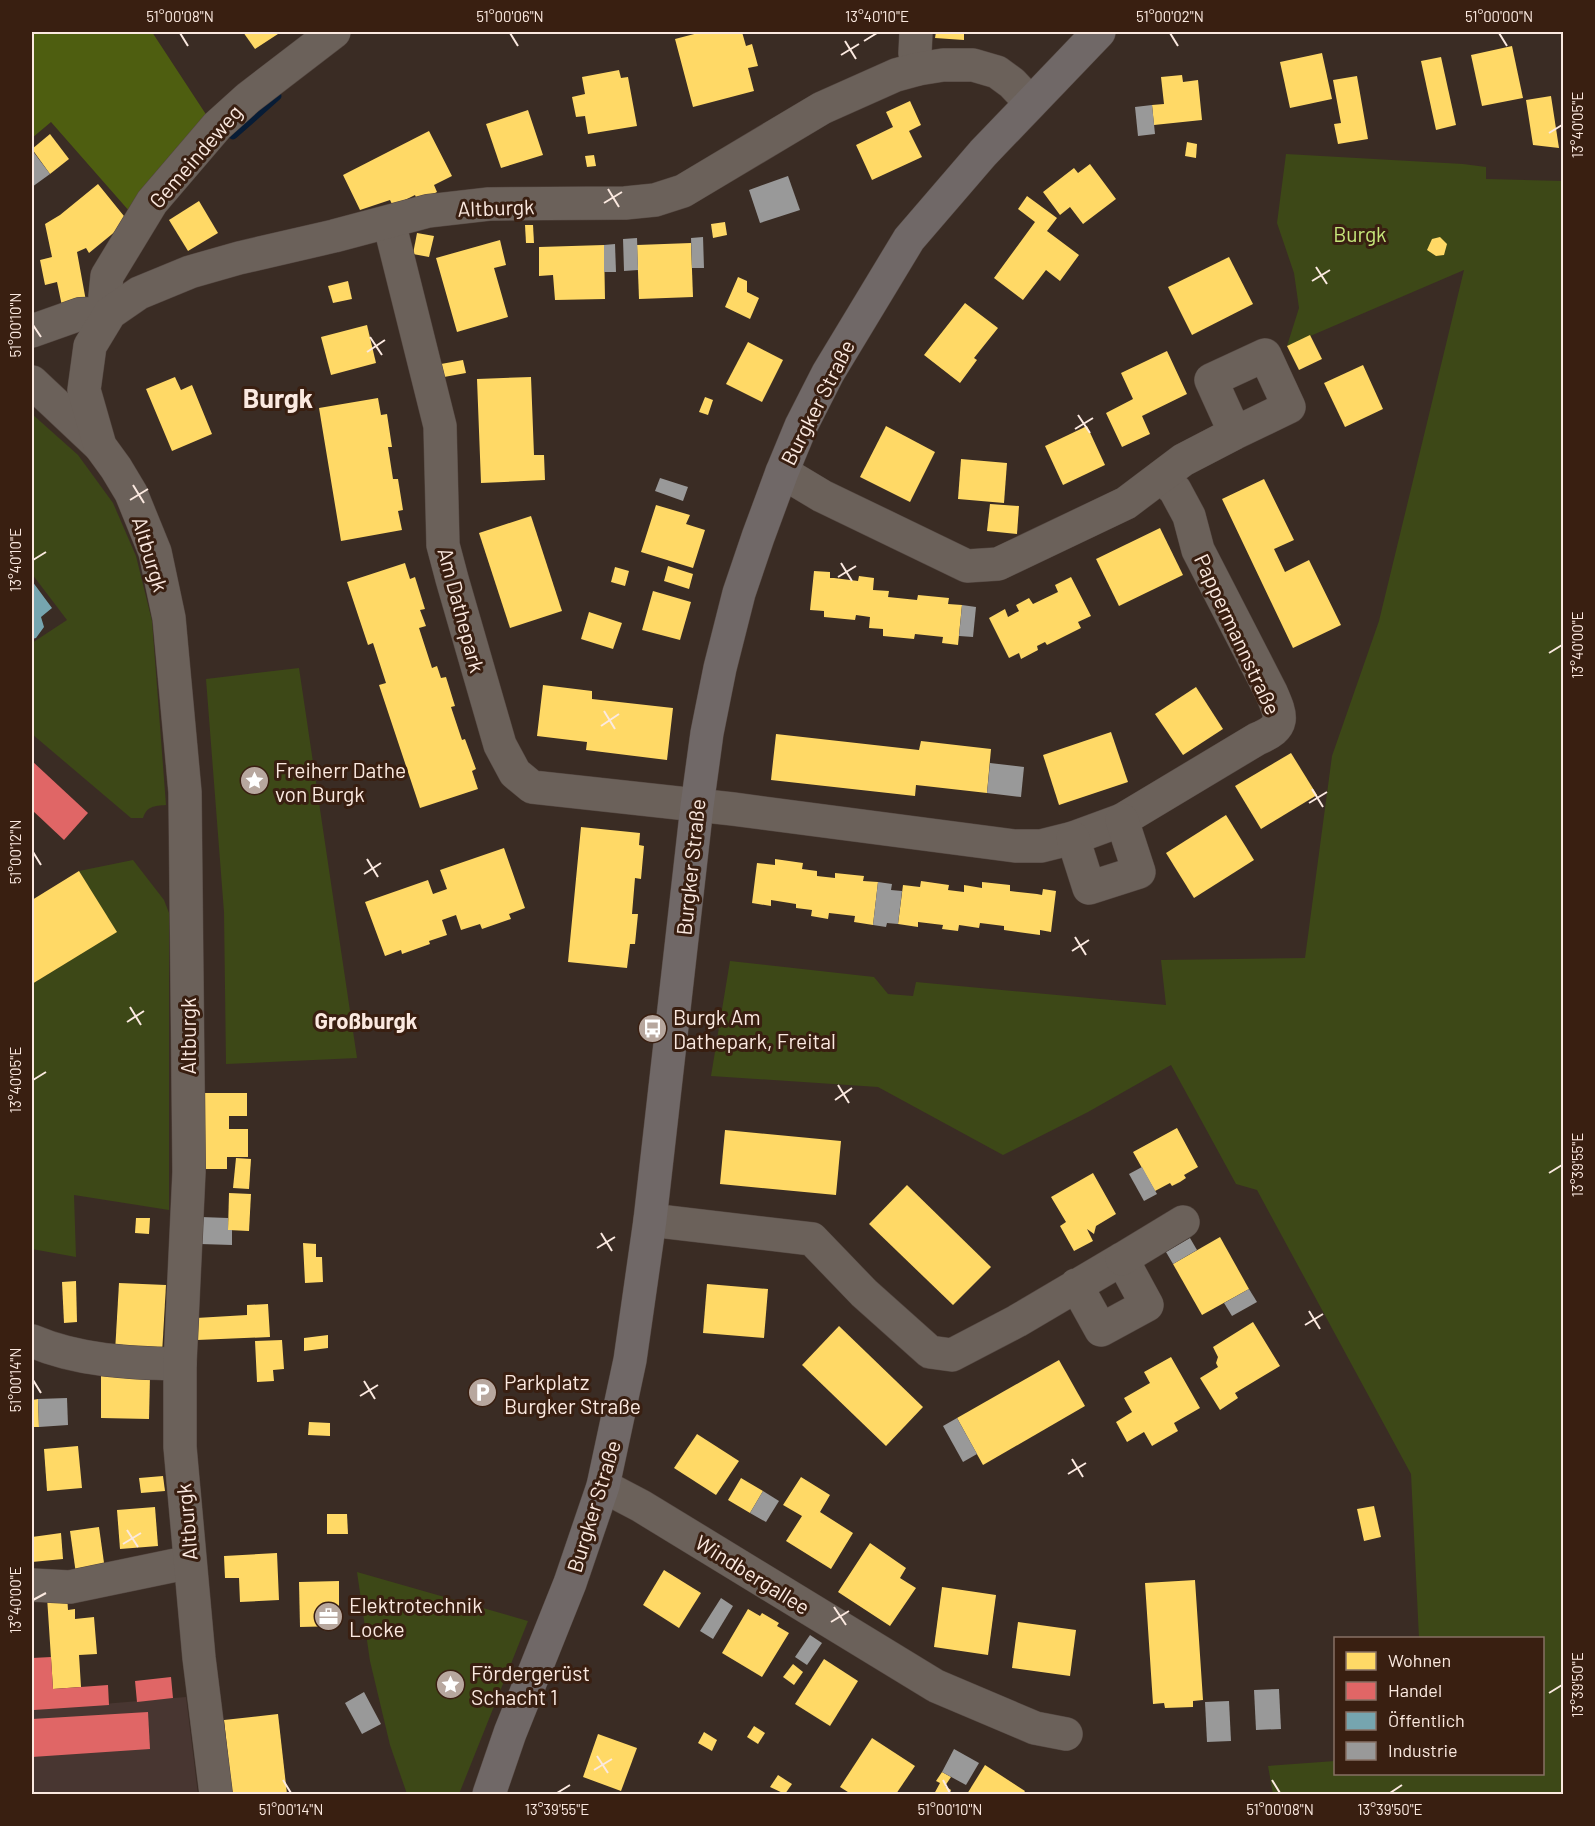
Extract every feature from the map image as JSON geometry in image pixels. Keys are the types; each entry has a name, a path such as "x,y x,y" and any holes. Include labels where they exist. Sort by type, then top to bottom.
{"main road":[{"name":"Burgker Straße","path":"489,1794 510,1733 570,1582 603,1486 630,1360 650,1220 707,733 720,668 739,593 797,436 828,373 909,239 983,153 1099,32"}],"street":[{"name":"Gemeindeweg","path":"110,313 105,296 107,276 152,202 217,126 248,98 334,32"},
{"path":"916,32 915,53 918,69"},
{"name":"Altburgk","path":"216,1794 199,1658 180,1447 180,1364 189,1172 185,792 169,618 155,552 131,494 100,446 84,390 90,346 110,313 139,293 190,272 428,211 489,204 598,204 655,200 687,189 822,108 896,75 918,69 943,65 973,65 998,72 1030,102"},
{"name":"Am Dathepark","path":"389,222 440,426 445,552 500,745 514,773 532,787 697,806"},
{"path":"32,331 80,314 110,313"},
{"path":"32,382 100,446"},
{"path":"782,472 822,496 967,566 998,564 1126,503 1183,460 1235,433"},
{"name":"Pappermannstraße","path":"697,806 1015,846 1041,846 1073,838 1122,820 1270,733 1280,723 1280,713 1198,550 1190,516 1176,490 1161,477"},
{"path":"1073,838 1089,888 1139,872 1122,820"},
{"path":"650,1220 812,1239 864,1293 930,1352 952,1355 1017,1320 1183,1222"},
{"path":"1076,1285 1101,1330 1147,1305 1122,1259"},
{"path":"32,1341 57,1351 91,1359 180,1364"},
{"name":"Windbergallee","path":"603,1486 641,1506 936,1686 1035,1728 1066,1734"},
{"path":"32,1585 70,1587 190,1564"}],"shaded area":[{"path":"186,1697 198,1794 32,1794 32,1710"}],"green space":[{"path":"32,32 152,32 209,119 130,212 51,122 32,138"},
{"path":"1286,154 1463,164 1486,167 1486,179 1563,181 1563,1794 1273,1794 1268,1766 1334,1761 1334,1775 1544,1775 1544,1637 1419,1637 1411,1474 1257,1190 1236,1184 1171,1065 1088,1112 1003,1155 878,1087 711,1076 730,961 874,977 888,994 913,996 916,982 1166,1005 1161,960 1305,958 1332,756 1379,621 1464,270 1287,346 1299,308 1294,273 1277,223"},
{"path":"32,414 78,455 113,503 136,556 152,621 166,805 152,807 143,818 131,818 32,734 32,643 67,620 32,574"},
{"path":"299,668 357,1058 226,1064 224,912 206,679"},
{"path":"133,860 164,900 169,913 169,1210 74,1195 76,1257 32,1249 32,984 116,932 79,871"},
{"path":"357,1572 528,1621 459,1794 407,1794 390,1745 370,1661"}],"building: Wohnen":[{"path":"243,32 281,32 255,49"},
{"path":"702,32 742,32 746,46 752,44 758,66 748,68 754,91 693,107 675,39"},
{"path":"936,32 964,32 964,40 935,38"},
{"path":"1512,46 1523,98 1482,106 1471,55"},
{"path":"1322,53 1332,99 1290,108 1280,62"},
{"path":"1441,57 1456,125 1436,130 1421,61"},
{"path":"619,70 621,78 628,77 637,126 588,134 585,116 576,117 572,97 585,94 582,77"},
{"path":"1182,75 1183,82 1198,80 1202,120 1154,125 1152,105 1164,104 1161,77"},
{"path":"1357,76 1368,139 1338,144 1334,124 1341,123 1333,80"},
{"path":"1551,96 1559,148 1533,145 1526,100"},
{"path":"910,101 921,125 909,131 922,157 872,180 856,145 893,127 886,112"},
{"path":"528,110 543,155 501,168 486,124"},
{"path":"429,131 452,176 434,185 437,192 418,202 415,195 393,206 390,200 360,210 343,175"},
{"path":"50,134 69,159 50,174 32,149"},
{"path":"1187,142 1197,144 1196,158 1185,156"},
{"path":"594,155 596,166 587,167 585,156"},
{"path":"1090,164 1116,199 1083,224 1070,207 1060,215 1043,192 1074,168 1078,173"},
{"path":"98,184 128,221 89,253 86,248 77,252 86,301 62,306 57,282 45,285 40,260 52,257 45,224 60,215"},
{"path":"1027,196 1057,218 1047,231 1079,255 1060,281 1046,270 1023,300 994,278 1035,222 1018,209"},
{"path":"199,201 218,233 188,251 169,220"},
{"path":"725,222 727,235 713,238 711,224"},
{"path":"525,225 533,225 534,243 526,243"},
{"path":"417,233 434,236 429,257 413,254"},
{"path":"1440,237 1447,244 1444,255 1436,256 1427,250 1432,239"},
{"path":"500,240 506,265 494,268 508,317 457,332 436,258"},
{"path":"691,243 693,297 639,299 637,245"},
{"path":"604,245 605,299 555,300 553,275 539,276 539,247"},
{"path":"1229,257 1253,304 1192,335 1168,287"},
{"path":"738,277 747,281 747,292 759,298 750,319 725,307"},
{"path":"348,281 352,299 333,303 328,286"},
{"path":"965,303 998,328 974,358 977,360 960,383 924,355"},
{"path":"367,325 376,363 331,375 321,337"},
{"path":"1310,335 1322,359 1299,370 1287,346"},
{"path":"748,342 783,360 762,402 726,384"},
{"path":"1167,351 1187,394 1142,416 1150,434 1122,447 1106,413 1133,399 1121,373"},
{"path":"463,360 466,373 444,377 441,364"},
{"path":"1363,365 1383,409 1345,427 1324,383"},
{"path":"175,377 181,390 192,385 212,434 172,451 146,389"},
{"path":"531,377 534,455 544,455 545,480 481,483 477,379"},
{"path":"705,397 713,400 708,415 699,412"},
{"path":"378,398 381,415 387,414 392,447 388,447 393,479 398,479 403,510 398,511 402,530 341,541 319,408"},
{"path":"886,426 935,452 910,502 860,477"},
{"path":"1087,426 1105,465 1063,485 1045,446"},
{"path":"961,459 1007,463 1004,503 958,499"},
{"path":"1264,479 1294,540 1274,549 1285,572 1309,560 1341,625 1293,648 1222,499"},
{"path":"990,504 1019,506 1017,534 987,531"},
{"path":"656,505 690,515 686,524 705,530 693,568 641,552"},
{"path":"531,516 562,611 510,628 479,533"},
{"path":"1160,528 1183,575 1119,606 1096,559"},
{"path":"405,563 410,579 415,577 425,609 420,610 426,626 419,628 432,668 437,666 441,678 446,677 455,706 451,707 462,740 465,739 476,769 472,771 478,789 420,808 379,685 386,683 373,643 368,645 347,582"},
{"path":"668,566 693,574 689,589 664,581"},
{"path":"615,567 629,571 625,586 611,582"},
{"path":"814,571 830,572 830,578 858,581 859,576 874,578 873,590 889,591 888,597 917,600 918,595 949,598 948,604 962,605 958,645 942,643 943,637 915,634 914,639 883,636 883,629 869,628 870,617 856,615 855,620 824,617 824,611 810,610"},
{"path":"1071,577 1091,616 1078,622 1081,628 1047,645 1045,642 1037,646 1038,650 1021,659 1019,653 1009,658 989,618 1005,609 1008,617 1019,611 1016,605 1029,598 1033,604 1058,592 1055,585"},
{"path":"653,591 691,602 680,640 642,630"},
{"path":"589,612 622,623 613,649 581,639"},
{"path":"543,685 592,691 592,699 673,708 667,760 586,750 587,742 537,736"},
{"path":"1196,687 1223,729 1183,755 1155,714"},
{"path":"1111,732 1128,782 1059,805 1043,755"},
{"path":"776,734 919,750 921,741 991,749 987,793 916,785 915,796 771,780"},
{"path":"1291,753 1317,795 1261,829 1235,786"},
{"path":"1226,815 1254,860 1194,898 1166,853"},
{"path":"581,827 640,833 639,845 644,846 641,879 635,878 632,914 638,914 635,944 630,944 627,968 568,962"},
{"path":"504,848 525,908 509,914 511,919 482,929 480,924 461,930 456,915 442,920 447,935 402,954 401,950 385,956 365,902 428,880 433,894 447,889 440,870"},
{"path":"775,859 803,863 802,869 817,871 817,876 835,878 835,873 864,876 863,881 878,882 873,925 854,922 855,916 829,913 828,919 811,916 812,910 796,908 796,904 771,900 771,906 752,903 757,863 775,865"},
{"path":"79,871 117,932 32,984 32,900"},
{"path":"921,881 949,885 948,890 964,892 964,885 982,888 982,882 1010,885 1010,891 1042,895 1043,889 1056,891 1051,932 1040,930 1040,935 1004,930 1004,926 980,923 979,928 959,925 958,931 942,929 943,925 918,922 918,927 898,924 903,885 920,887"},
{"path":"202,1093 247,1093 247,1116 229,1116 229,1129 248,1129 248,1157 227,1157 227,1169 202,1169"},
{"path":"1177,1128 1198,1167 1184,1175 1186,1178 1180,1182 1172,1186 1170,1183 1155,1191 1133,1152"},
{"path":"725,1130 841,1141 836,1195 720,1184"},
{"path":"236,1158 251,1159 249,1189 233,1188"},
{"path":"1093,1173 1116,1214 1096,1226 1094,1234 1087,1229 1093,1241 1074,1251 1060,1226 1066,1222 1051,1197"},
{"path":"907,1185 991,1267 953,1305 869,1224"},
{"path":"229,1193 251,1194 249,1231 228,1230"},
{"path":"136,1218 150,1218 149,1234 135,1233"},
{"path":"1220,1237 1249,1289 1202,1315 1173,1264"},
{"path":"303,1243 316,1244 316,1257 322,1257 323,1282 305,1283"},
{"path":"76,1281 77,1322 64,1323 62,1282"},
{"path":"119,1283 166,1285 162,1354 115,1352"},
{"path":"707,1284 768,1289 764,1338 703,1333"},
{"path":"268,1304 270,1337 197,1340 196,1318 247,1315 247,1305"},
{"path":"1253,1322 1280,1366 1235,1393 1238,1398 1220,1410 1200,1378 1218,1367 1216,1363 1218,1357 1213,1347"},
{"path":"839,1326 923,1407 886,1446 802,1365"},
{"path":"328,1335 328,1348 304,1351 304,1338"},
{"path":"282,1340 284,1369 273,1370 274,1381 257,1382 255,1341"},
{"path":"1171,1357 1200,1408 1174,1423 1178,1431 1152,1446 1144,1432 1127,1442 1116,1422 1132,1412 1124,1398 1150,1383 1144,1372"},
{"path":"1059,1360 1085,1406 983,1465 957,1418"},
{"path":"101,1375 150,1376 149,1419 101,1418"},
{"path":"38,1399 39,1427 32,1427 32,1400"},
{"path":"309,1422 330,1423 330,1436 308,1435"},
{"path":"697,1434 739,1461 716,1495 674,1468"},
{"path":"78,1446 82,1488 47,1491 44,1449"},
{"path":"163,1476 165,1491 141,1493 139,1478"},
{"path":"801,1477 830,1495 820,1512 853,1533 831,1569 786,1541 802,1516 783,1505"},
{"path":"741,1478 763,1491 750,1513 728,1500"},
{"path":"1374,1506 1381,1537 1364,1541 1357,1509"},
{"path":"155,1507 158,1546 120,1549 117,1510"},
{"path":"327,1514 347,1514 348,1534 327,1534"},
{"path":"99,1527 105,1570 76,1574 70,1531"},
{"path":"61,1533 63,1559 32,1562 32,1537"},
{"path":"870,1543 906,1568 900,1578 916,1588 890,1626 838,1592"},
{"path":"277,1553 279,1600 240,1602 239,1578 225,1578 224,1556"},
{"path":"664,1570 701,1593 679,1628 643,1605"},
{"path":"1195,1580 1203,1700 1193,1701 1193,1707 1165,1708 1164,1703 1153,1704 1145,1583"},
{"path":"339,1581 339,1626 300,1627 299,1582"},
{"path":"942,1587 996,1595 988,1655 934,1647"},
{"path":"67,1595 68,1610 75,1609 75,1619 94,1617 97,1654 79,1655 81,1687 53,1689 47,1597"},
{"path":"748,1609 760,1616 762,1613 779,1623 777,1626 789,1633 762,1677 722,1653"},
{"path":"1018,1622 1076,1630 1070,1676 1012,1668"},
{"path":"824,1659 858,1681 830,1726 795,1704"},
{"path":"793,1664 803,1672 794,1685 783,1677"},
{"path":"278,1714 287,1794 232,1794 224,1720"},
{"path":"754,1726 765,1733 758,1744 747,1737"},
{"path":"704,1732 717,1740 712,1751 698,1743"},
{"path":"598,1734 637,1748 621,1791 583,1777"},
{"path":"872,1738 915,1766 896,1794 851,1794 840,1787"},
{"path":"985,1765 1025,1791 1023,1794 967,1794"},
{"path":"942,1772 951,1777 945,1786 951,1790 949,1794 934,1794 940,1783 936,1781"},
{"path":"778,1775 792,1784 785,1794 770,1787"}],"building: Handel":[{"path":"32,761 88,813 64,840 32,810"},
{"path":"51,1657 53,1689 108,1685 109,1705 34,1710 32,1658"},
{"path":"171,1677 173,1698 137,1702 135,1681"},
{"path":"148,1712 150,1749 32,1757 32,1719"}],"building: Öffentlich":[{"path":"32,581 52,608 41,617 44,627 36,638 32,639"}],"building: Industrie":[{"path":"1152,105 1155,134 1138,136 1135,107"},
{"path":"32,150 50,174 32,187"},
{"path":"788,176 800,210 760,223 749,190"},
{"path":"703,237 704,268 692,268 691,238"},
{"path":"637,238 638,270 624,271 623,239"},
{"path":"615,244 616,272 604,272 604,245"},
{"path":"660,478 688,487 683,501 655,491"},
{"path":"962,605 976,607 973,637 959,636"},
{"path":"990,763 1024,767 1021,797 987,793"},
{"path":"878,882 892,884 891,890 902,891 898,924 887,923 886,927 873,925"},
{"path":"1142,1167 1157,1194 1144,1201 1129,1174"},
{"path":"201,1217 228,1218 228,1230 232,1230 232,1245 200,1244"},
{"path":"1190,1238 1197,1250 1173,1264 1166,1252"},
{"path":"1249,1289 1257,1302 1232,1316 1224,1303"},
{"path":"67,1398 68,1425 39,1427 38,1399"},
{"path":"957,1418 977,1454 963,1462 943,1426"},
{"path":"763,1491 779,1501 766,1522 750,1513"},
{"path":"721,1598 733,1606 713,1639 700,1631"},
{"path":"810,1635 822,1643 807,1665 795,1657"},
{"path":"1279,1689 1281,1729 1256,1730 1254,1690"},
{"path":"364,1692 381,1724 362,1734 345,1703"},
{"path":"1229,1701 1231,1741 1207,1742 1205,1702"},
{"path":"954,1749 979,1763 966,1785 942,1772"}],"waterway":[{"path":"233,135 277,96"}],"place":[{"name":"Freiherr Dathe von Burgk","path":"254,781"},
{"name":"Burgk Am Dathepark, Freital","path":"652,1028"},
{"name":"Parkplatz Burgker Straße","path":"483,1393"},
{"name":"Elektrotechnik Locke","path":"328,1616"},
{"name":"Fördergerüst Schacht 1","path":"450,1684"}],"district":[{"name":"Burgk","path":"278,397"},
{"name":"Großburgk","path":"366,1020"}]}
